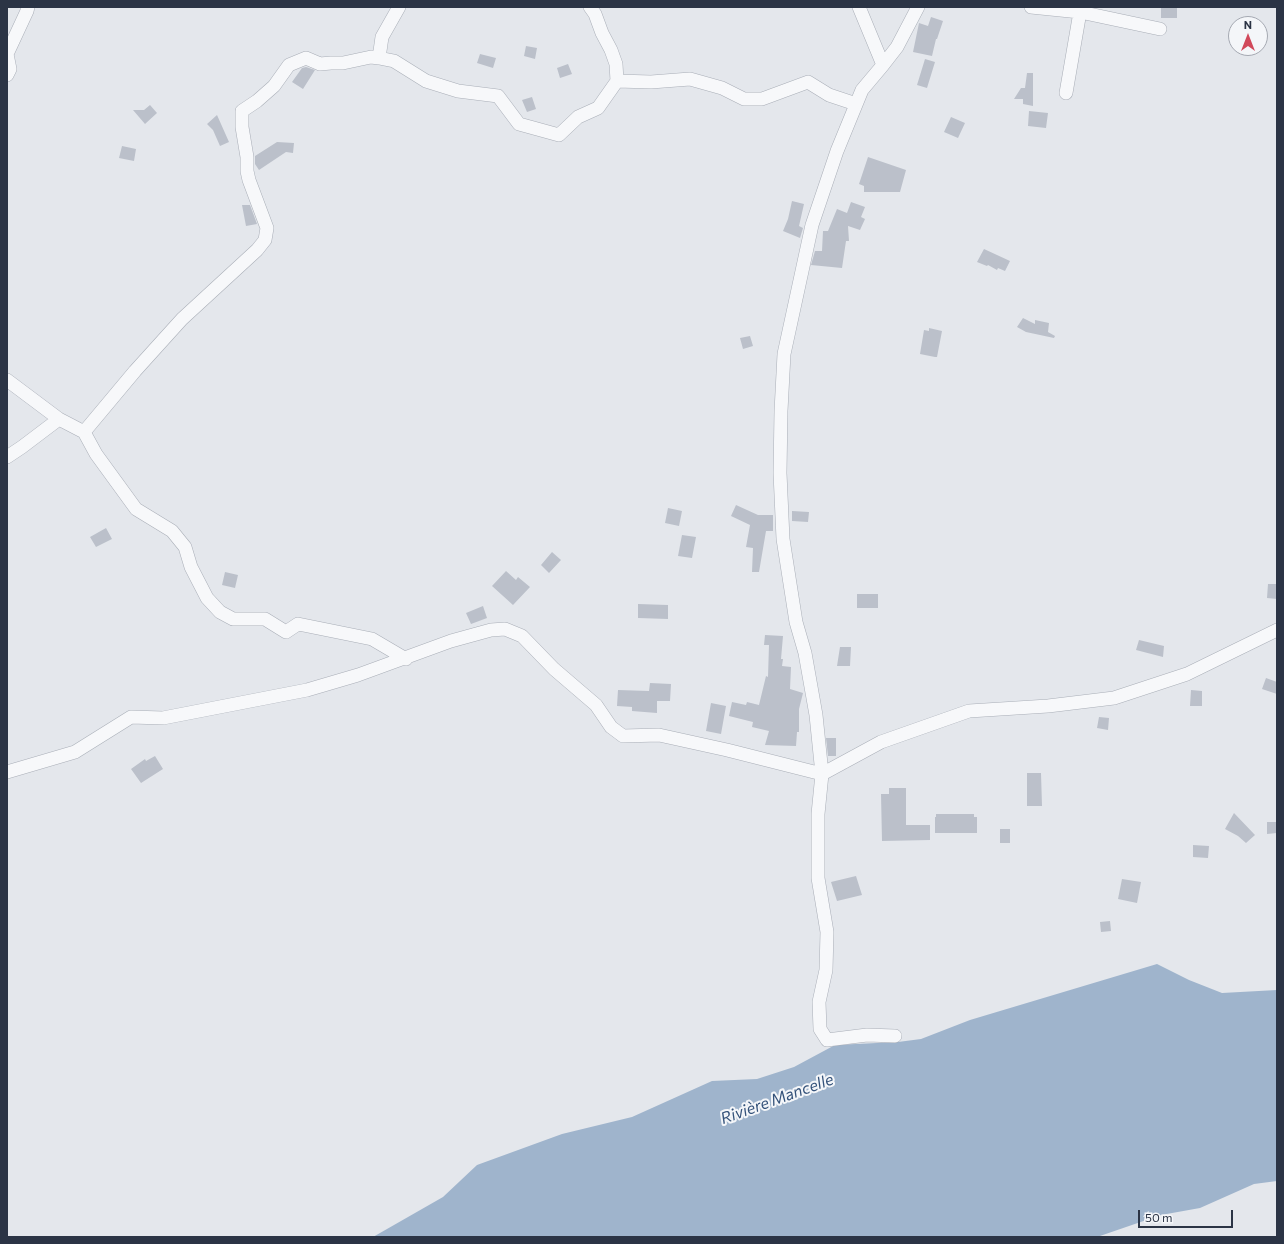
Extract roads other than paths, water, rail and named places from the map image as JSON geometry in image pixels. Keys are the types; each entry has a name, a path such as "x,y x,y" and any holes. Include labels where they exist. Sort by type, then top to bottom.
{"street":[{"path":"7,75 10,69 7,54 28,7"},
{"path":"379,58 382,37 399,7"},
{"path":"84,432 109,401 182,319 257,250 265,240 267,228 247,171 247,158 242,127 242,111 257,101 274,86 289,65 306,58 320,64 343,63 371,57 394,61 426,81 458,91 498,96 519,124 559,135 578,117 598,108 617,81 616,64 612,50 602,34 595,14 590,7"},
{"path":"859,7 883,65"},
{"path":"896,1036 867,1035 827,1040 820,1029 819,1002 826,970 827,932 818,878 818,814 822,774 816,715 805,653 796,622 783,539 780,473 781,411 784,354 812,225 836,151 862,90 897,47 918,7"},
{"path":"1032,7 1080,12 1160,29"},
{"path":"1066,93 1080,12"},
{"path":"617,81 651,82 690,79 722,88 744,99 762,99 808,82 829,95 856,104"},
{"path":"7,380 59,419 84,432 96,454 136,509 172,532 185,547 191,567 207,598 220,612 233,619 265,619 286,632 298,624 372,639 406,659"},
{"path":"7,457 59,419"},
{"path":"7,772 75,752 131,717 163,718 307,690 406,659 451,642 491,630 505,629 522,636 554,669 596,705 611,727 623,736 659,735 727,750 822,774 881,742 968,711 1048,706 1114,698 1187,674 1277,630"}],"water":[{"name":"Rivière Mancelle","path":"1157,964 1189,980 1222,993 1277,990 1277,1181 1254,1184 1200,1208 1161,1215 1097,1237 373,1237 443,1197 477,1165 562,1134 632,1117 712,1081 757,1079 794,1067 835,1045 898,1042 921,1039 970,1020"}]}
